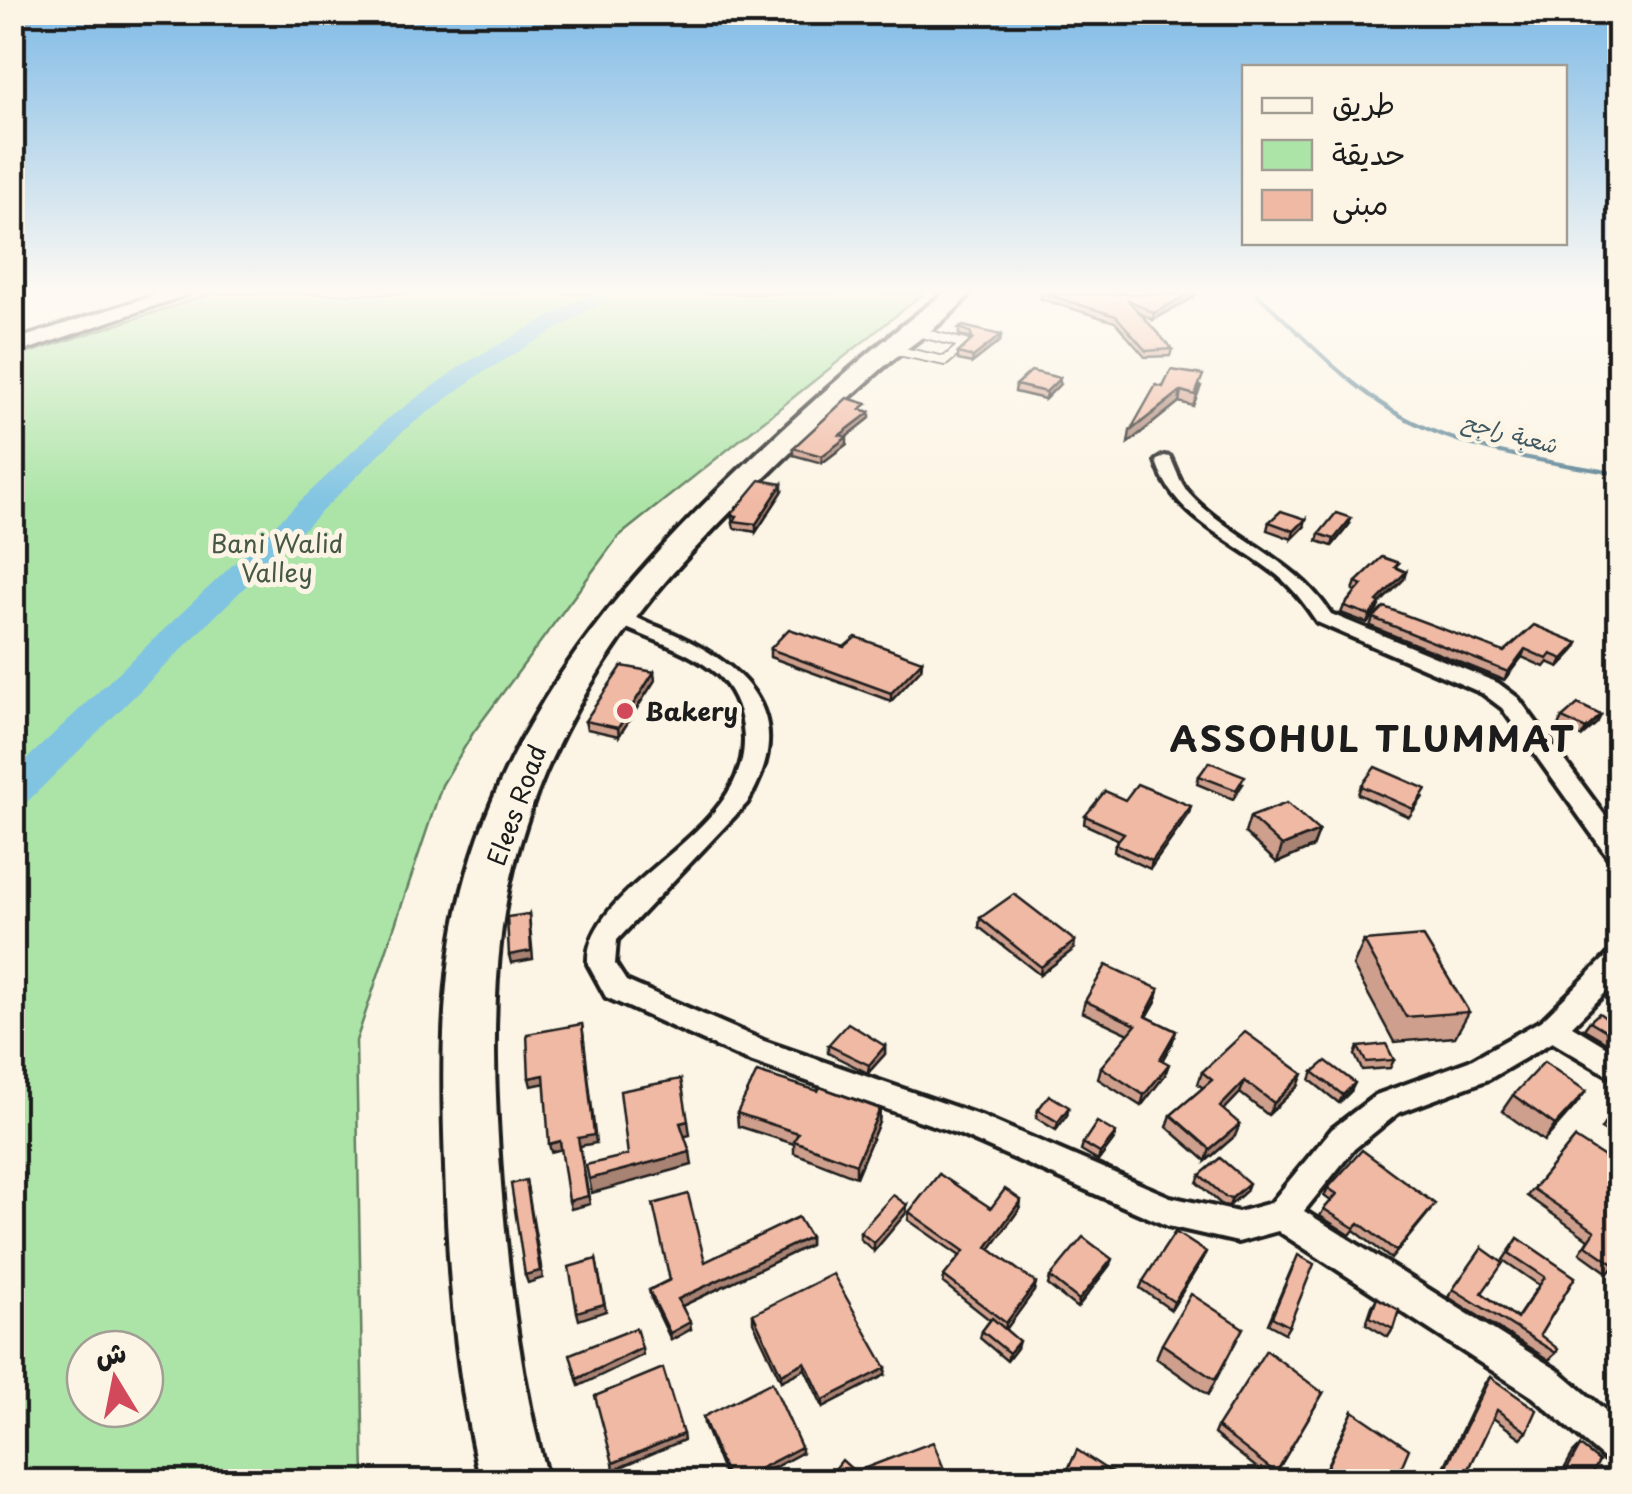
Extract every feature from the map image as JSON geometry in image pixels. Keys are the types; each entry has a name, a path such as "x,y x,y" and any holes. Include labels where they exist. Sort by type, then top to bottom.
{"highway":[{"name":"Elees Road","path":"514,1482 483,1308 468,1081 471,980 484,895 524,772 558,702 614,616 695,528 871,364"}],"street":[{"path":"1164,462 1168,478 1180,495 1281,567 1317,602 1324,618 1490,688 1510,703 1620,855"},
{"path":"614,616 680,644 726,671 741,687 755,734 754,764 740,794 605,936 599,958 602,973 616,990 754,1050 970,1124 1168,1211 1238,1227 1281,1215 1343,1140 1386,1104 1480,1070 1552,1028 1620,960"},
{"path":"1552,1028 1620,1070"},
{"path":"1281,1215 1546,1384 1620,1448"}],"green space":[{"name":"Bani Walid Valley","path":"13,364 835,364 618,537 473,733 442,785 356,1041 364,1481 13,1481"}],"building":[{"path":"1171,370 1203,375 1195,395 1181,391 1130,431 1156,385 1163,387"},
{"path":"1031,371 1060,378 1046,392 1016,385"},
{"path":"847,398 867,404 860,409 870,412 840,435 847,437 822,456 793,448"},
{"path":"760,480 782,484 756,524 734,521 737,516 731,515"},
{"path":"1281,511 1306,519 1294,531 1269,522"},
{"path":"1336,513 1351,518 1334,539 1319,534"},
{"path":"1382,557 1399,563 1395,567 1406,572 1377,601 1380,603 1370,615 1344,606 1362,585 1356,582"},
{"path":"1384,607 1504,652 1534,625 1578,643 1563,659 1551,654 1547,659 1525,649 1508,672 1373,618"},
{"path":"789,629 844,647 856,637 922,661 891,693 770,649"},
{"path":"622,666 654,672 618,728 585,721"},
{"path":"1578,704 1601,715 1586,729 1562,718"},
{"path":"1620,714 1620,728 1611,724"},
{"path":"1209,762 1245,776 1236,790 1199,776"},
{"path":"1375,767 1426,789 1413,809 1361,786"},
{"path":"1137,784 1191,806 1152,861 1115,844 1124,833 1085,816 1105,791 1125,800"},
{"path":"1287,803 1319,831 1282,846 1250,817"},
{"path":"1014,894 1075,941 1041,967 980,918"},
{"path":"529,914 531,951 509,955 507,917"},
{"path":"1423,936 1469,1012 1406,1017 1364,941"},
{"path":"1106,965 1159,989 1145,1016 1176,1031 1160,1059 1169,1064 1144,1095 1101,1067 1136,1025 1085,1001"},
{"path":"1599,1013 1620,1028 1620,1039 1590,1021"},
{"path":"848,1023 885,1046 869,1065 828,1045"},
{"path":"582,1024 594,1135 578,1138 588,1196 569,1201 560,1141 549,1144 544,1075 529,1078 527,1034"},
{"path":"1245,1032 1303,1074 1274,1103 1245,1081 1220,1107 1240,1124 1210,1149 1171,1115 1212,1080 1202,1072"},
{"path":"1386,1044 1394,1060 1366,1062 1358,1047"},
{"path":"1326,1061 1355,1083 1343,1095 1313,1072"},
{"path":"1544,1062 1586,1091 1555,1125 1513,1095"},
{"path":"757,1072 818,1091 820,1087 880,1109 856,1164 794,1141 798,1133 737,1113"},
{"path":"681,1079 688,1121 680,1123 690,1152 589,1179 586,1165 628,1155 620,1091"},
{"path":"1049,1095 1069,1107 1058,1122 1038,1110"},
{"path":"1097,1122 1116,1133 1100,1153 1083,1143"},
{"path":"1575,1138 1620,1167 1620,1258 1615,1265 1586,1245 1595,1231 1533,1189"},
{"path":"1362,1150 1435,1204 1396,1251 1359,1223 1354,1228 1324,1209 1337,1194 1328,1188"},
{"path":"1220,1158 1249,1183 1232,1198 1225,1197 1200,1175"},
{"path":"939,1174 991,1208 1005,1189 1021,1200 987,1247 1036,1283 1006,1323 944,1276 964,1251 909,1212"},
{"path":"526,1180 540,1271 525,1275 511,1184"},
{"path":"688,1194 705,1262 798,1217 810,1237 678,1299 690,1322 670,1333 649,1290 670,1280 653,1204"},
{"path":"893,1195 907,1205 874,1243 860,1232"},
{"path":"1175,1232 1206,1252 1174,1302 1143,1281"},
{"path":"1083,1237 1112,1259 1079,1300 1050,1277"},
{"path":"1518,1238 1575,1277 1540,1335 1558,1349 1556,1353 1453,1289 1482,1248 1503,1263 1482,1293 1517,1319 1545,1277 1509,1253"},
{"path":"1298,1255 1314,1264 1289,1326 1272,1317"},
{"path":"596,1259 604,1304 577,1312 569,1267"},
{"path":"833,1274 886,1368 823,1400 805,1362 781,1374 753,1314"},
{"path":"1191,1294 1243,1328 1215,1380 1162,1344"},
{"path":"1377,1298 1399,1310 1393,1329 1370,1317"},
{"path":"992,1318 1019,1341 1009,1353 982,1331"},
{"path":"636,1328 642,1348 577,1379 570,1354"},
{"path":"1266,1350 1323,1393 1276,1473 1217,1427"},
{"path":"663,1368 683,1434 613,1463 595,1396"},
{"path":"1490,1377 1537,1410 1527,1432 1497,1410 1468,1471 1480,1482 1439,1482"},
{"path":"772,1382 801,1447 729,1482 703,1417"},
{"path":"1353,1411 1409,1449 1395,1482 1320,1482"},
{"path":"933,1442 946,1474 928,1482 825,1482 842,1460 855,1472"},
{"path":"1580,1446 1599,1461 1588,1482 1560,1482"},
{"path":"1077,1450 1126,1482 1062,1482"}],"waterway":[{"name":"Bani Walid Valley","path":"12,795 395,425 482,364"},
{"name":"شعبة راجح","path":"1331,364 1391,410 1444,435 1532,459 1620,474"}],"place":[{"name":"Bakery","path":"625,711"}],"district":[{"name":"ASSOHUL TLUMMAT","path":"1373,737"}]}
